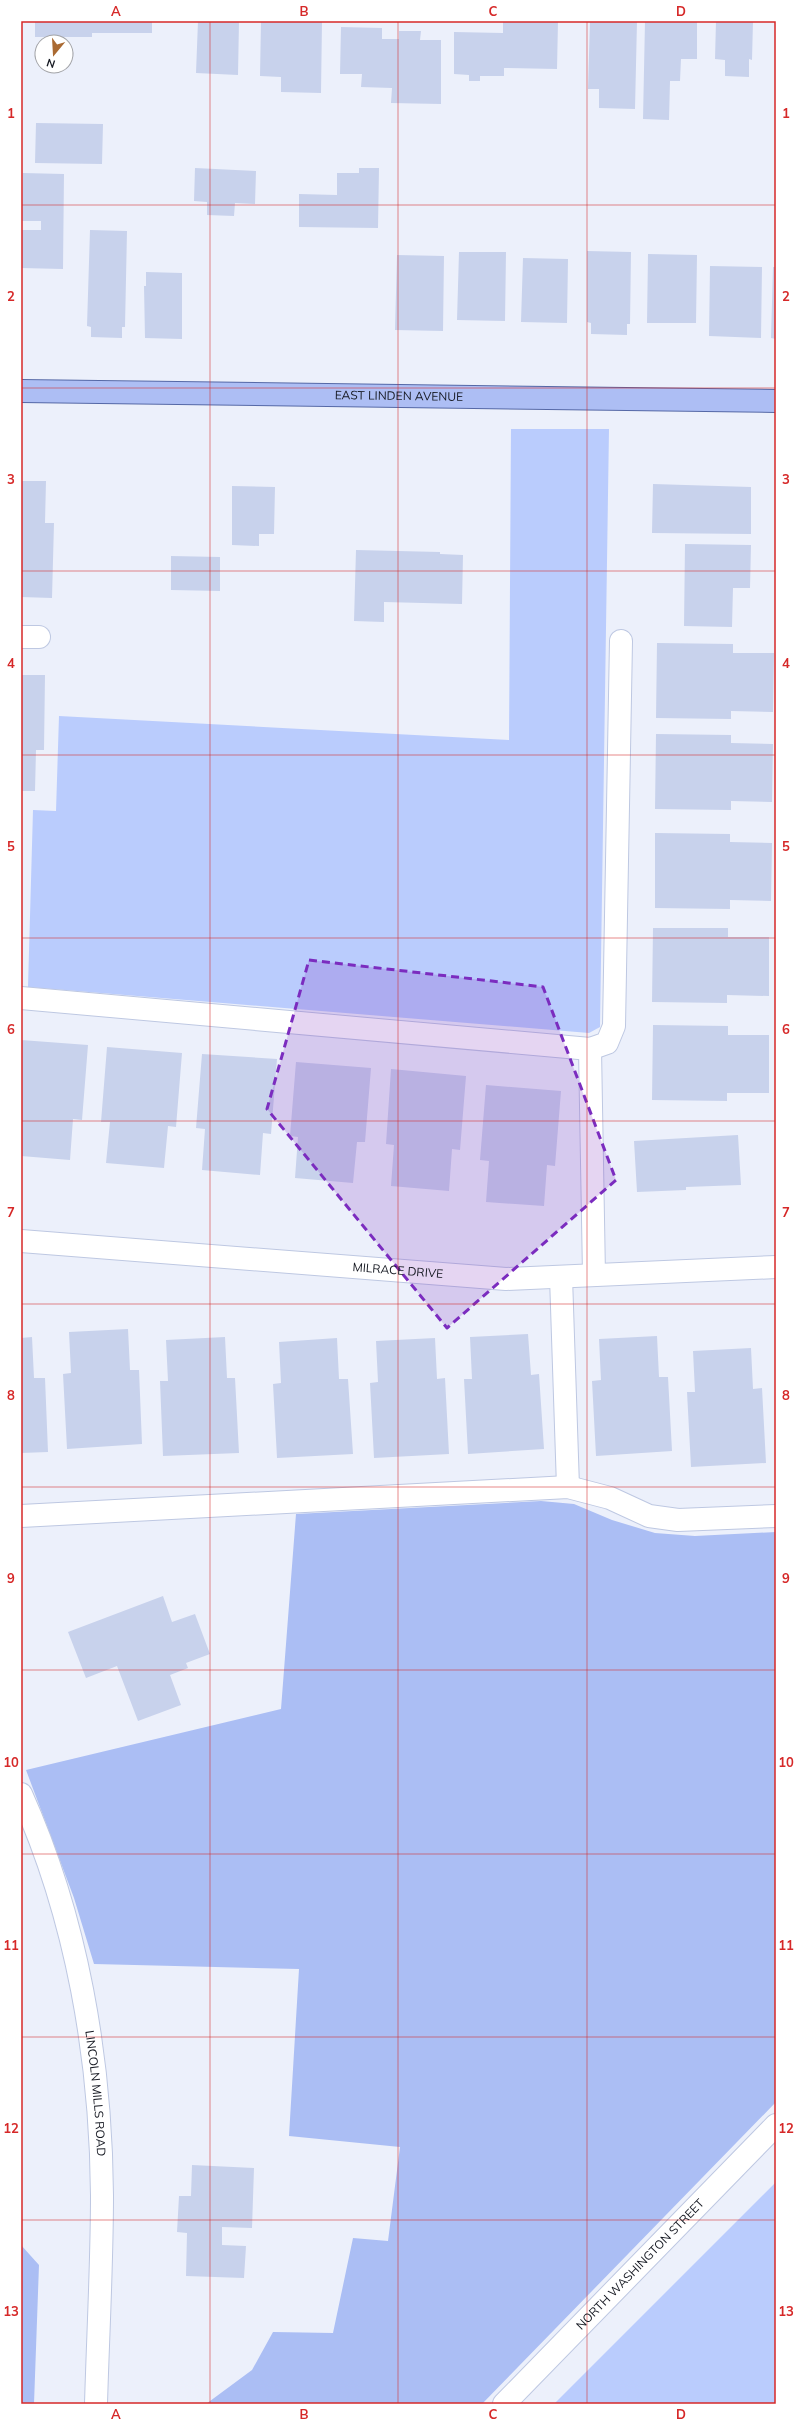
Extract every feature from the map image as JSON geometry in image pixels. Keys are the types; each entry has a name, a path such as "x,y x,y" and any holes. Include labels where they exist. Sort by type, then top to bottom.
{"main road":[{"name":"EAST LINDEN AVENUE","path":"21,391 776,401"}],"street":[{"path":"21,998 590,1049 607,1043 614,1026 621,641"},
{"path":"590,1049 594,1275"},
{"name":"MILRACE DRIVE","path":"21,1241 506,1279 776,1267"},
{"path":"561,1277 568,1487"},
{"path":"21,1516 568,1487 610,1498 649,1516 678,1520 776,1516"},
{"name":"LINCOLN MILLS ROAD","path":"21,1794 52,1872 89,2024 98,2110 102,2195 96,2404"},
{"name":"NORTH WASHINGTON STREET","path":"514,2400 776,2125"}],"highlighted area":[{"path":"309,960 543,987 616,1180 447,1328 267,1109"}],"shaded area":[{"path":"511,429 609,429 600,1027 589,1033 28,987 33,810 56,811 59,716 509,740"},
{"path":"541,1501 574,1504 612,1520 655,1533 695,1536 776,1532 776,2102 482,2404 206,2404 252,2370 273,2332 333,2333 353,2238 388,2241 400,2147 289,2136 299,1969 94,1964 74,1898 26,1770 281,1709 296,1514"},
{"path":"776,2182 776,2404 554,2404"},
{"path":"21,2245 39,2265 34,2404 21,2404"}],"building":[{"path":"35,21 152,21 152,33 92,33 92,37 74,37 74,34 35,34"},
{"path":"198,21 239,21 238,75 196,73"},
{"path":"261,21 322,21 321,93 281,92 281,77 260,76"},
{"path":"503,21 558,21 557,69 504,68 504,76 480,76 480,81 469,81 469,75 454,74 454,32 503,33"},
{"path":"590,21 637,21 635,109 599,108 599,89 588,89"},
{"path":"645,21 697,21 697,59 681,59 680,81 670,81 669,120 643,119"},
{"path":"716,21 753,21 752,60 749,59 749,77 725,76 725,60 715,59"},
{"path":"341,27 382,28 382,39 399,39 399,31 421,31 420,40 441,40 441,104 391,103 392,88 361,87 362,74 340,74"},
{"path":"36,123 103,124 102,164 35,163"},
{"path":"195,168 256,171 255,204 235,203 234,216 207,215 207,202 194,201"},
{"path":"359,168 379,168 378,228 299,227 299,194 337,195 337,173 359,173"},
{"path":"23,173 64,174 63,269 21,268 22,230 41,230 41,221 22,221"},
{"path":"90,230 127,231 125,327 122,327 122,338 91,337 91,327 87,326"},
{"path":"587,251 631,252 630,324 627,324 627,335 591,334 591,323 587,322"},
{"path":"459,252 506,252 505,321 457,320"},
{"path":"648,254 697,255 696,323 647,323"},
{"path":"397,255 444,256 443,331 395,330"},
{"path":"523,258 568,259 567,323 521,322"},
{"path":"710,266 762,267 761,338 709,336"},
{"path":"773,267 776,267 776,339 771,338"},
{"path":"146,272 182,273 182,339 145,338 144,286 146,286"},
{"path":"21,481 46,481 45,523 54,523 52,598 21,597"},
{"path":"653,484 751,487 751,534 652,533"},
{"path":"232,486 275,487 274,534 259,534 259,546 232,545"},
{"path":"685,544 751,545 750,588 733,588 732,627 684,626"},
{"path":"356,550 440,552 440,554 463,555 462,604 384,602 384,622 354,621"},
{"path":"171,556 220,557 220,591 171,590"},
{"path":"657,643 733,644 733,653 774,653 773,712 731,711 731,719 656,718"},
{"path":"21,675 45,675 44,750 36,750 35,791 21,791"},
{"path":"656,734 731,735 731,743 773,744 772,802 731,801 731,810 655,809"},
{"path":"655,833 730,834 730,842 772,843 771,901 730,900 730,909 655,908"},
{"path":"653,928 728,928 728,937 769,937 769,996 727,995 727,1003 652,1002"},
{"path":"653,1025 728,1026 728,1035 769,1035 769,1093 727,1093 727,1101 652,1100"},
{"path":"21,1040 88,1045 82,1120 73,1119 70,1160 21,1156"},
{"path":"107,1047 182,1053 176,1127 168,1126 164,1168 106,1163 110,1122 101,1122"},
{"path":"202,1054 277,1059 271,1134 263,1133 260,1175 202,1170 205,1129 196,1128"},
{"path":"296,1062 371,1068 365,1142 357,1142 353,1183 295,1178 298,1137 290,1136"},
{"path":"391,1069 466,1076 460,1150 452,1149 449,1191 391,1186 394,1145 386,1144"},
{"path":"486,1085 561,1091 555,1166 547,1165 544,1206 486,1202 489,1161 480,1160"},
{"path":"738,1135 741,1185 686,1187 686,1190 637,1192 634,1141"},
{"path":"128,1329 130,1370 139,1370 142,1444 67,1449 63,1374 71,1373 69,1332"},
{"path":"528,1334 531,1375 539,1374 544,1449 468,1454 464,1379 472,1379 470,1337"},
{"path":"657,1336 659,1377 668,1377 672,1451 596,1456 592,1381 601,1380 599,1339"},
{"path":"32,1337 34,1378 45,1378 48,1452 21,1453 21,1338"},
{"path":"225,1337 227,1378 235,1378 239,1453 163,1456 160,1381 168,1381 166,1340"},
{"path":"337,1338 339,1379 348,1379 353,1454 277,1458 273,1384 281,1383 279,1342"},
{"path":"435,1338 437,1379 445,1378 449,1454 374,1458 370,1383 378,1382 376,1341"},
{"path":"751,1348 753,1389 762,1388 766,1463 691,1467 687,1392 695,1392 693,1351"},
{"path":"163,1596 172,1622 195,1614 210,1654 186,1663 188,1668 170,1675 181,1705 138,1721 117,1666 86,1678 68,1632"},
{"path":"192,2165 254,2168 252,2228 222,2227 222,2245 246,2246 244,2278 186,2276 187,2233 177,2232 179,2196 191,2196"}]}
